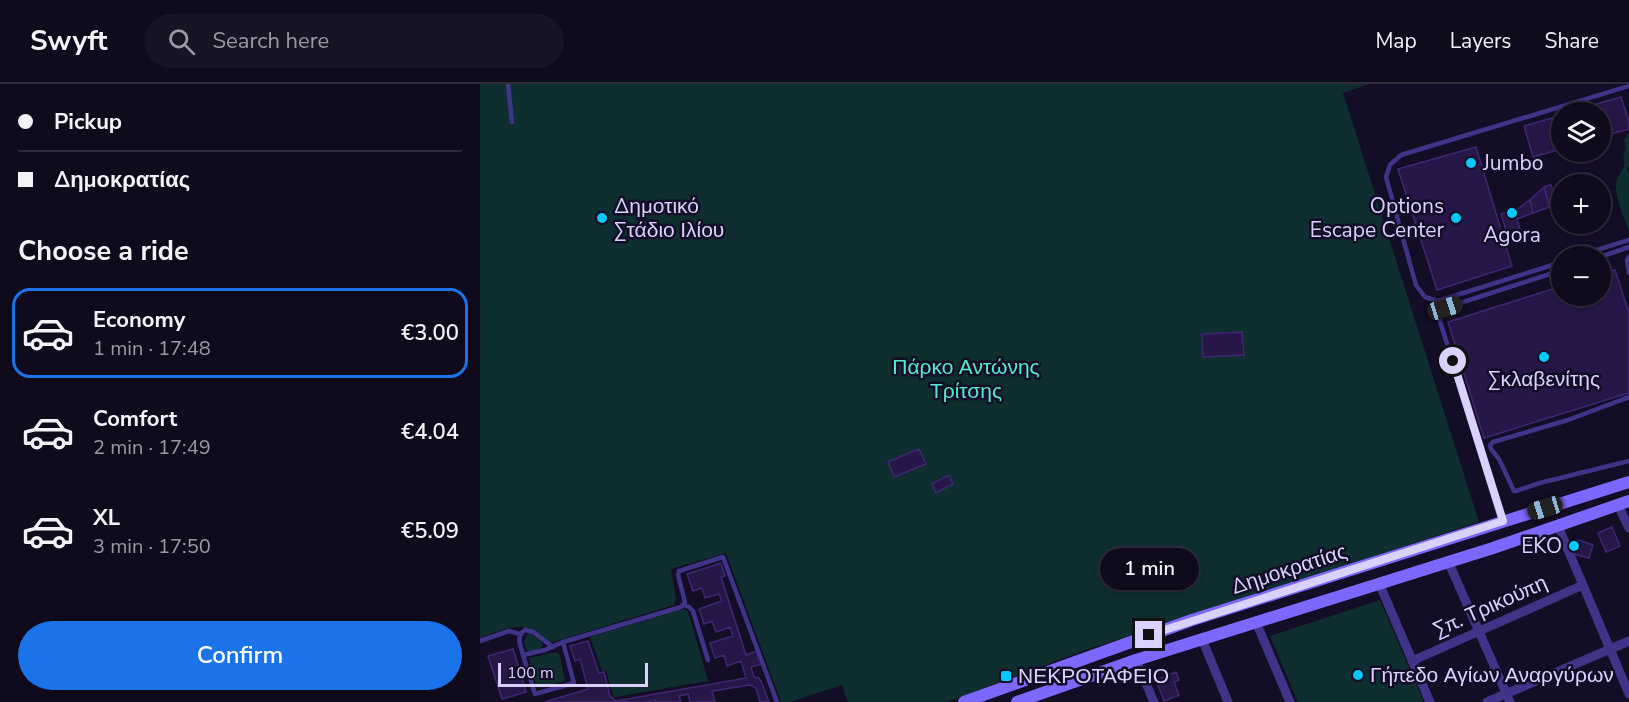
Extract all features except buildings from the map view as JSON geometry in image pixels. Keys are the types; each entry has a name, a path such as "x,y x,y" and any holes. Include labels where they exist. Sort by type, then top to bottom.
{"main road":[{"name":"Δημοκρατίας","path":"964,702 1192,620 1629,482"},
{"name":"Δημοκρατίας","path":"1017,702 1136,660 1624,503"}],"street":[{"path":"1624,503 1629,528"},
{"path":"1558,526 1629,694"},
{"path":"1448,561 1508,698"},
{"path":"1379,582 1430,702"},
{"name":"Σπ. Τρικούπη","path":"1413,661 1583,585"},
{"path":"1256,622 1290,702"},
{"path":"1202,639 1228,702"},
{"path":"1487,702 1508,698 1629,642"},
{"path":"1136,660 1154,702"}],"lane":[{"path":"508,84 512,122"},
{"path":"1551,265 1438,301 1425,297 1416,285 1386,177 1390,165 1401,154 1629,86"},
{"path":"1610,246 1629,240"},
{"path":"1611,254 1629,248"},
{"path":"1629,257 1627,260 1629,273"},
{"path":"1503,521 1438,315 1445,308 1551,274"},
{"path":"1629,398 1490,445 1516,492 1540,483 1629,461"},
{"path":"684,605 679,572 723,557 777,702"},
{"path":"523,655 684,605"},
{"path":"684,605 693,611 708,660"},
{"path":"480,640 509,631 520,634 528,630 553,647"},
{"path":"520,634 523,655 535,694 574,683 563,642"}],"green space":[{"name":"Πάρκο Αντώνης Τρίτσης","path":"480,84 1369,84 1343,93 1479,522 1083,651 947,702 848,702 842,685 790,702 781,702 726,553 671,569 676,599 674,605 550,643 530,630 516,627 480,638"},
{"path":"1629,132 1629,167 1627,168 1629,174 1629,232 1616,185 1624,165 1623,154 1626,150 1624,140"},
{"name":"Γήπεδο Αγίων Αναργύρων","path":"1380,600 1424,702 1298,702 1270,636"},
{"path":"683,609 688,611 708,681 615,697 606,670 602,671 590,637"},
{"path":"530,634 543,645 535,651 526,649 524,641"},
{"path":"556,652 560,655 565,681 538,688 529,658"}],"place":[{"name":"Jumbo","path":"1471,163"},
{"name":"Agora","path":"1512,213"},
{"name":"Δημοτικό Στάδιο Ιλίου","path":"602,218"},
{"name":"Options Escape Center","path":"1456,218"},
{"name":"Σκλαβενίτης","path":"1544,357"},
{"name":"EKO","path":"1574,546"},
{"name":"Γήπεδο Αγίων Αναργύρων","path":"1358,675"},
{"name":"ΝΕΚΡΟΤΑΦΕΙΟ","path":"1006,676"}],"route":[{"path":"1149,635 1503,521 1453,361"}]}
